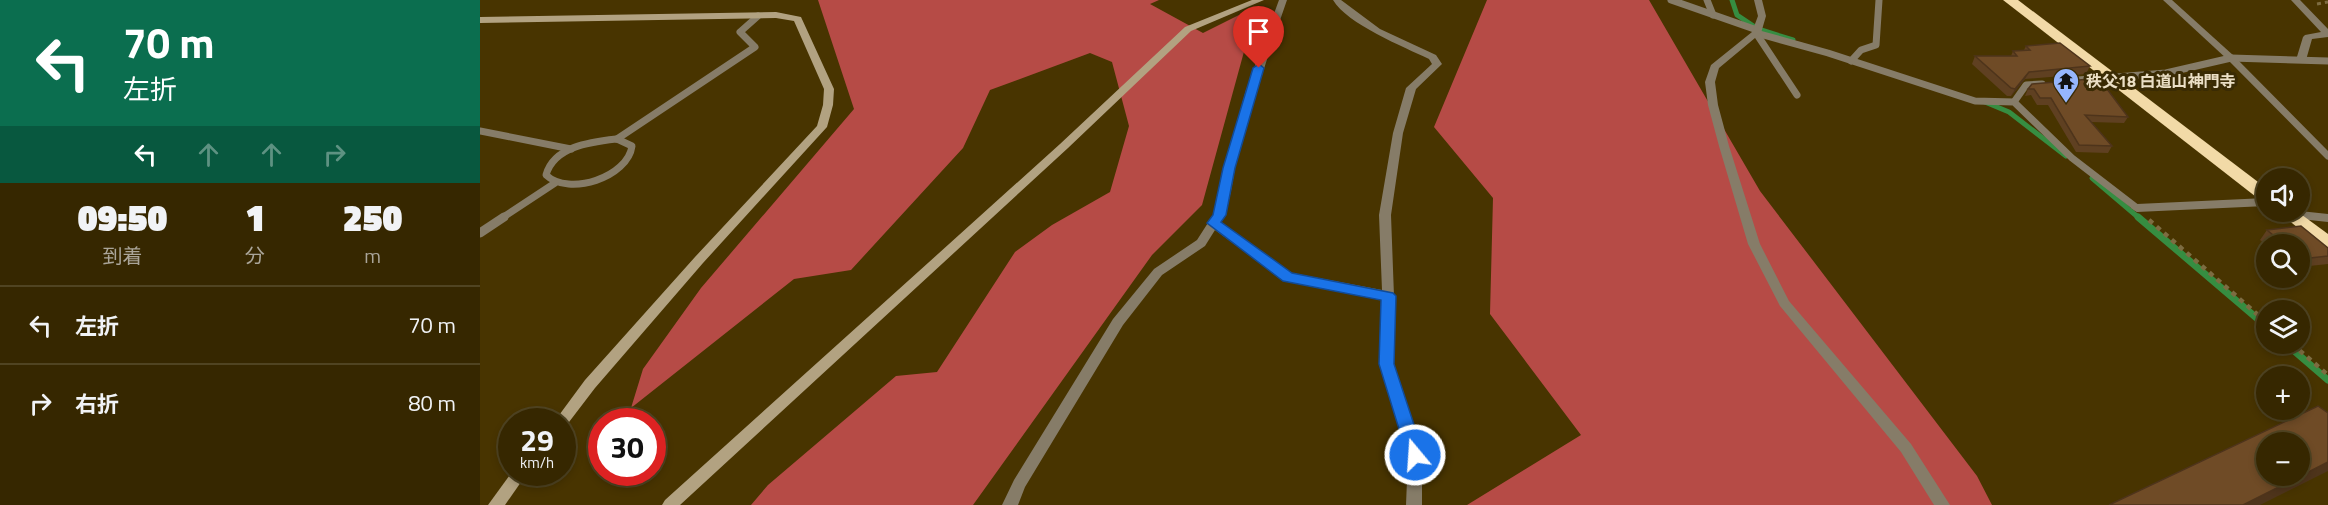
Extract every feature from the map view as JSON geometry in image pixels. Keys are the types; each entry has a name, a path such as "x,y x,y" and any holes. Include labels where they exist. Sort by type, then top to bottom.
{"highway":[{"path":"2010,0 2256,188"},
{"path":"2301,222 2328,243"}],"street":[{"path":"670,505 1064,146 1188,29 1260,0"},
{"path":"1010,505 1019,484 1118,322 1158,272 1201,243 1219,215 1229,168 1251,90 1283,0"},
{"path":"1337,0 1340,5 1377,31 1433,57 1437,64 1411,88 1398,133 1385,215 1388,296 1387,364 1415,455 1414,505"},
{"path":"1758,0 1762,16 1756,31 1714,67 1710,82 1713,105 1724,146 1754,244 1784,303 1906,448 1942,505"},
{"path":"2167,0 2231,58"},
{"path":"2295,0 2328,34 2308,37 2301,60"},
{"path":"480,20 776,15 798,20 829,89 828,105 822,127 699,260 572,408"},
{"path":"2137,208 2256,202"},
{"path":"2310,216 2328,218"},
{"path":"1214,223 1288,277 1388,296"},
{"path":"496,505 510,486"}],"lane":[{"path":"1671,0 1756,31 1974,101 2014,102 2029,119 2080,164 2137,208"},
{"path":"1707,0 1713,15"},
{"path":"1851,61 1861,50 1876,45 1879,0"},
{"path":"555,183 546,175 548,167 557,157 594,141 617,139 755,47 740,32 758,16"},
{"path":"1756,31 1797,95"},
{"path":"2231,58 2328,156"},
{"path":"2068,81 2166,73 2231,58 2328,61"},
{"path":"2014,102 2026,85 2047,83"},
{"path":"480,131 571,149"},
{"path":"480,233 555,183 580,183 595,180 621,167 633,152 632,146 617,139"}],"path":[{"path":"2137,208 2256,313"},
{"path":"2304,354 2328,375"}],"shaded area":[{"path":"818,0 1159,0 1150,4 1203,33 1251,9 1245,48 1202,205 1152,255 973,505 751,505 768,485 896,376 937,372 1015,252 1052,225 1110,192 1129,126 1112,62 1090,53 990,90 963,148 851,270 794,279 631,408 643,369 701,288 854,109"},
{"path":"1487,0 1649,0 1760,191 1977,476 1992,505 1467,505 1581,435 1490,314 1493,198 1434,127"}],"building":[{"path":"2060,43 2090,66 2029,72 2015,89 1975,56 2017,56 2013,51 2030,50 2026,46"},
{"path":"2102,78 2108,85 2104,85 2128,117 2085,115 2112,146 2079,145 2051,98 2040,98 2034,89 2028,89 2032,84"},
{"path":"2301,226 2328,248 2328,256 2310,258 2310,234 2272,234 2267,230"},
{"path":"2318,406 2328,413 2328,462 2310,471 2310,432 2263,432 2288,420 2310,420 2310,410"},
{"path":"2256,435 2256,486 2281,486 2243,505 2109,505"}],"waterway":[{"path":"1732,0 1737,15 1758,29 1793,40"},
{"path":"1985,102 2009,112 2066,156"},
{"path":"2092,178 2139,218"},
{"path":"2138,217 2256,317"},
{"path":"2298,354 2328,380"}],"place":[{"name":"秩父18 白道山神門寺","path":"2066,104"}],"route":[{"path":"1259,68 1229,168 1219,215 1214,223 1288,277 1388,296 1387,364 1415,455"}]}
